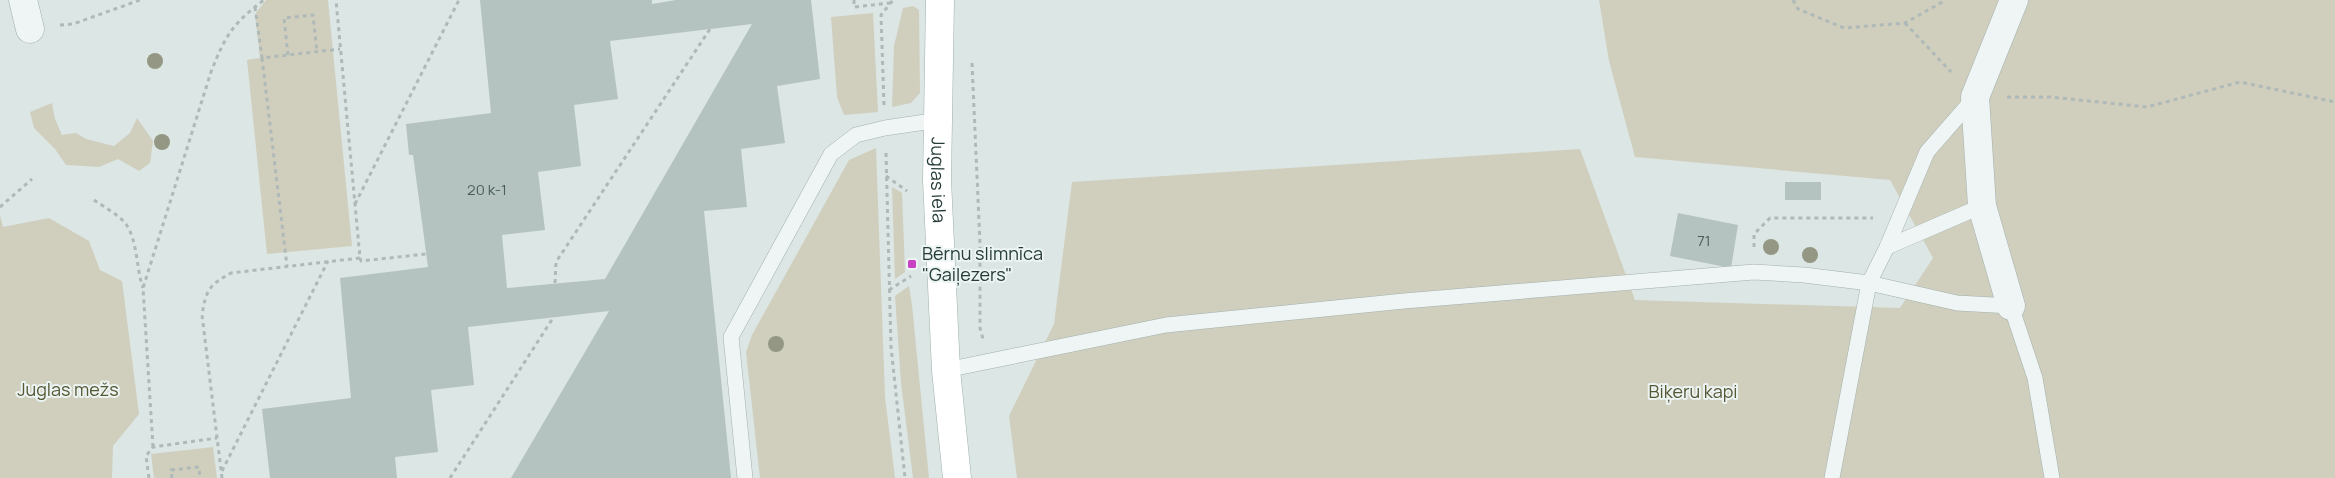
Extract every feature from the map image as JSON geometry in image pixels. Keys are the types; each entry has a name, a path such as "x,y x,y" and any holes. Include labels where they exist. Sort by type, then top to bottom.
{"main road":[{"name":"Juglas iela","path":"940,0 937,180 946,370 957,478"}],"street":[{"path":"23,0 30,29"},
{"path":"2011,306 1982,206 1975,97 2014,0"}],"lane":[{"path":"1832,478 1869,283 1887,247 1928,152 1975,97"},
{"path":"745,478 730,337 831,154 856,135 885,128 939,120"},
{"path":"1887,247 1982,206"},
{"path":"946,370 1166,325 1404,300 1754,272 1804,275 1869,283 1957,303 2011,306 2035,378 2052,478"}],"path":[{"path":"30,29 73,24 140,0"},
{"path":"143,288 211,72 223,43 241,17 264,0"},
{"path":"336,0 360,258"},
{"path":"355,205 459,0"},
{"path":"854,0 854,7 892,1"},
{"path":"1793,0 1798,9 1844,28 1905,23 1946,0"},
{"path":"892,1 881,15 888,291 891,347 905,478"},
{"path":"255,7 287,266"},
{"path":"288,55 284,18 314,15 317,52"},
{"path":"1905,23 1975,97 2050,97 2147,107 2240,82 2335,102"},
{"path":"555,283 556,262 710,29"},
{"path":"262,58 340,49"},
{"path":"972,59 980,244 980,328 988,361"},
{"path":"886,176 908,192"},
{"path":"0,207 32,179"},
{"path":"94,200 125,223 133,239 137,272 143,288 154,447"},
{"path":"1754,272 1754,234 1770,218 1898,218"},
{"path":"222,478 202,315 206,294 213,283 231,273 360,258 361,261 426,254"},
{"path":"221,472 328,262"},
{"path":"888,291 912,276 912,270"},
{"path":"450,478 553,318"},
{"path":"149,478 146,456 154,447 217,438"},
{"path":"172,478 171,470 199,467 200,478"}],"green space":[{"path":"266,0 328,0 352,246 267,254 247,60 260,58 255,14"},
{"name":"Biķeru kapi","path":"1599,0 2335,0 2335,478 1017,478 1009,416 1054,324 1072,182 1580,149 1635,300 1900,308 1933,258 1890,180 1635,157 1609,61"},
{"path":"913,6 919,10 920,93 911,103 892,107 894,46 903,8"},
{"path":"873,13 878,112 844,115 837,97 831,17"},
{"path":"52,103 55,119 62,135 76,133 86,139 114,146 130,133 137,118 153,141 150,163 139,171 118,159 99,167 66,165 55,149 34,128 30,112"},
{"path":"876,148 885,397 895,478 760,478 746,352 752,335 849,160"},
{"path":"892,187 902,193 905,272 895,279"},
{"name":"Juglas mežs","path":"0,215 3,227 49,218 89,241 100,270 122,281 139,414 113,446 112,478 0,478"},
{"path":"909,286 929,478 913,478 901,383 895,296"},
{"path":"213,447 217,478 154,478 151,454"}],"building":[{"path":"480,0 652,0 652,4 676,0 811,0 820,79 777,86 785,143 741,149 747,207 704,211 731,478 511,478 609,311 468,327 474,385 431,390 438,452 395,457 397,478 270,478 262,409 351,398 340,278 428,267 413,155 409,155 406,124 491,113","holes":["752,24 605,279 507,288 502,235 545,230 538,172 581,166 574,105 618,99 610,41"]},
{"path":"1785,182 1821,182 1821,200 1785,200"},
{"path":"1678,213 1738,225 1731,268 1670,256"}],"place":[{"name":"Bērnu slimnīca \"Gaiļezers\"","path":"912,264"}]}
